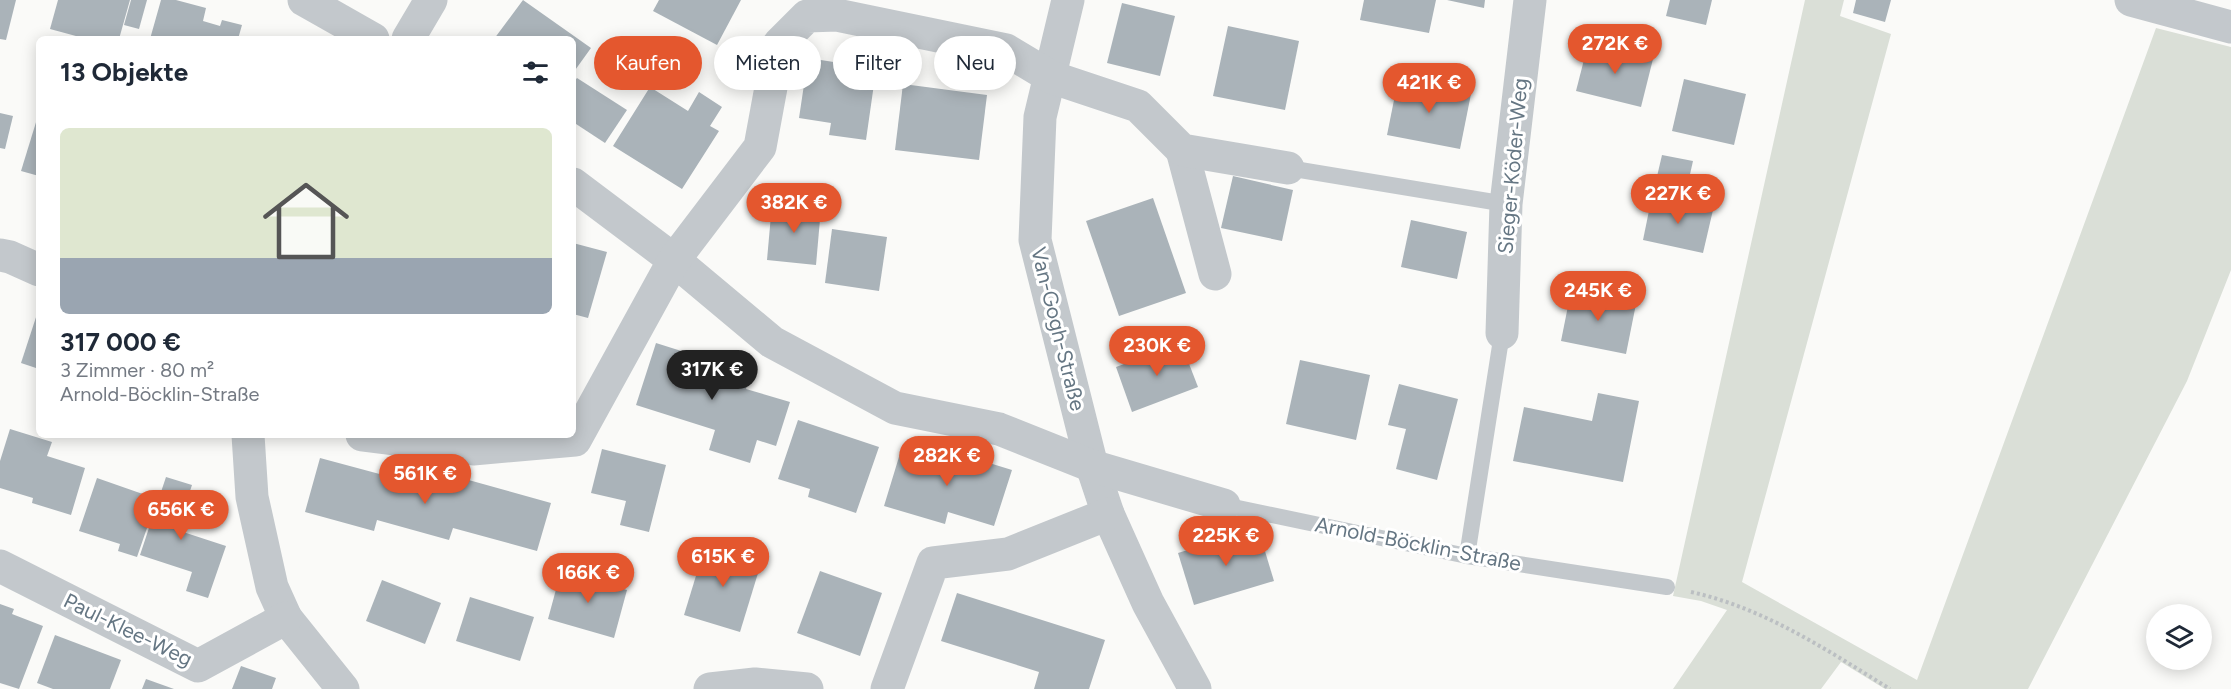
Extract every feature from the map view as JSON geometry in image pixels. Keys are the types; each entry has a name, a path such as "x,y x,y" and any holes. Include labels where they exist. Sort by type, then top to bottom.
{"street":[{"path":"304,0 368,36"},
{"path":"410,36 431,0"},
{"name":"Van-Gogh-Straße","path":"1068,0 1040,117 1035,240 1092,466 1108,514 1148,603 1194,689"},
{"name":"Sieger-Köder-Weg","path":"1502,333 1506,204 1530,0"},
{"path":"2131,0 2231,27"},
{"path":"386,438 473,449 575,440 674,260 760,147 779,44 807,16 837,15 1006,50 1051,77 1138,106 1182,150 1215,274"},
{"path":"1182,150 1288,168"},
{"name":"Arnold-Böcklin-Straße","path":"576,186 674,260 772,342 895,408 999,429 1092,466 1224,505"},
{"path":"0,255 36,269"},
{"path":"248,438 252,498 272,587 286,618 343,689"},
{"path":"886,689 933,563 1008,554 1108,514"},
{"name":"Paul-Klee-Weg","path":"0,566 198,666 286,618"},
{"path":"710,689 755,684 807,689"}],"lane":[{"path":"1288,168 1506,204"},
{"path":"1467,556 1502,333"},
{"name":"Arnold-Böcklin-Straße","path":"1224,505 1467,556 1666,587"}],"path":[{"path":"1666,587 1719,598 1804,636 1890,689"}],"shaded area":[{"path":"1805,0 1844,0 1840,16 1891,34 1742,582 1917,680 2156,28 2231,47 2231,270 2187,381 2028,689 1885,689 1841,662 1821,689 1673,689 1727,610 1701,601 1673,596"}],"building":[{"path":"0,0 16,0 6,40 0,39"},
{"path":"58,0 130,0 120,36 76,36 50,29"},
{"path":"131,0 147,0 139,29 124,25"},
{"path":"161,0 176,0 206,8 203,21 220,26 222,20 242,25 239,36 151,36"},
{"path":"523,0 574,36 496,36"},
{"path":"659,0 741,0 722,36 714,36 714,43 653,11"},
{"path":"1364,0 1436,0 1429,33 1360,20"},
{"path":"1447,0 1485,0 1484,8"},
{"path":"1670,0 1712,0 1706,25 1666,16"},
{"path":"1856,0 1891,0 1885,22 1853,13"},
{"path":"1122,3 1175,16 1160,76 1107,63"},
{"path":"1228,26 1299,41 1285,110 1213,96"},
{"path":"576,37 591,48 576,69"},
{"path":"1588,44 1653,59 1641,107 1576,91"},
{"path":"821,60 833,62 833,90 873,90 866,140 829,135 831,123 799,118 803,90 821,90"},
{"path":"577,78 627,110 605,143 576,124"},
{"path":"1684,79 1746,94 1734,145 1672,131"},
{"path":"1398,80 1471,94 1460,149 1387,135"},
{"path":"922,86 934,88 934,90 987,95 979,160 895,150 902,90 922,90"},
{"path":"648,90 655,90 688,111 699,92 722,107 710,126 719,131 682,189 613,146"},
{"path":"0,113 13,116 5,149 0,148"},
{"path":"36,122 36,175 21,171"},
{"path":"1662,155 1693,161 1686,192 1655,185"},
{"path":"1233,176 1293,190 1282,241 1221,228"},
{"path":"1652,196 1713,210 1703,253 1643,240"},
{"path":"1153,198 1186,293 1119,316 1086,221"},
{"path":"772,204 821,208 816,265 767,260"},
{"path":"1411,220 1467,232 1457,279 1401,267"},
{"path":"832,229 887,237 879,291 825,283"},
{"path":"576,244 607,252 588,318 576,315"},
{"path":"1571,291 1636,304 1626,354 1561,341"},
{"path":"36,317 36,368 21,363"},
{"path":"656,343 751,373 746,389 790,402 776,446 757,440 750,463 709,450 715,430 636,405"},
{"path":"1181,343 1198,387 1132,412 1116,367"},
{"path":"1300,360 1370,375 1356,440 1286,424"},
{"path":"1399,384 1458,399 1437,480 1396,469 1406,429 1388,425"},
{"path":"1598,393 1639,401 1623,482 1513,461 1524,407 1592,421"},
{"path":"798,420 879,447 856,513 808,497 810,489 778,479"},
{"path":"10,429 52,442 47,456 85,468 71,515 32,503 33,498 0,488 0,461"},
{"path":"902,447 944,460 947,450 1012,470 994,526 948,512 945,524 884,506"},
{"path":"602,449 666,465 649,532 620,525 626,501 591,493"},
{"path":"320,458 387,476 389,469 462,489 465,479 551,503 537,551 453,528 449,540 377,520 374,531 305,512"},
{"path":"166,477 192,485 177,530 226,546 208,598 186,591 192,572 140,555"},
{"path":"97,478 157,499 137,557 118,551 120,544 79,531"},
{"path":"1258,528 1274,581 1194,605 1178,553"},
{"path":"706,543 762,560 740,632 684,615"},
{"path":"561,571 627,590 614,638 548,619"},
{"path":"820,571 882,593 860,656 797,633"},
{"path":"382,580 441,603 425,644 366,621"},
{"path":"957,593 1105,640 1089,689 1034,689 1039,672 941,641"},
{"path":"470,597 534,617 520,661 456,641"},
{"path":"0,604 14,609 12,614 43,626 19,689 0,683"},
{"path":"55,635 121,660 110,689 53,689 37,683"},
{"path":"241,666 276,678 272,689 232,689"},
{"path":"146,679 174,689 142,689"}]}
